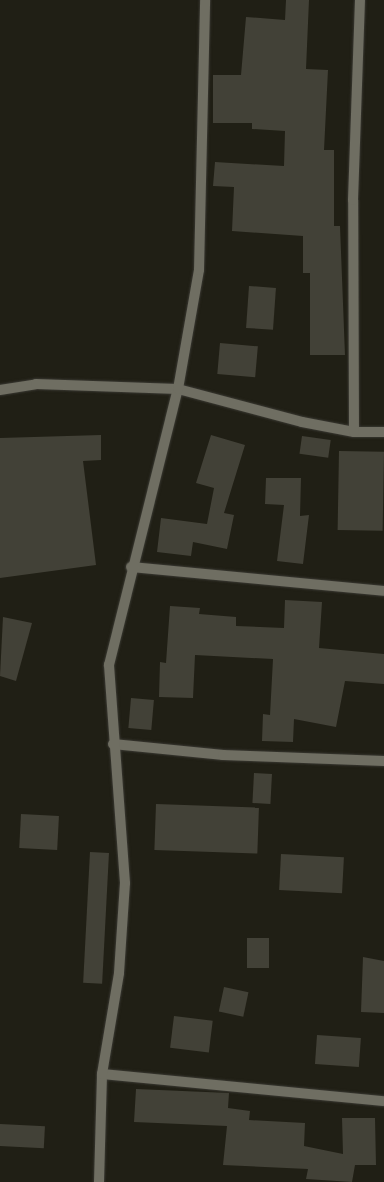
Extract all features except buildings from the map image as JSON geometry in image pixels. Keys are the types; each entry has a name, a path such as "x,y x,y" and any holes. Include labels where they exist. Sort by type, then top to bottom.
{"street":[{"path":"99,1182 102,1074 119,973 125,883 113,744 109,665 131,567 178,389 199,270 205,0"},
{"path":"354,432 353,200 360,0"},
{"path":"0,390 36,384 178,389 302,422 354,432 384,432"},
{"path":"131,567 384,591"},
{"path":"113,744 231,755 384,761"},
{"path":"102,1074 384,1101"}]}
